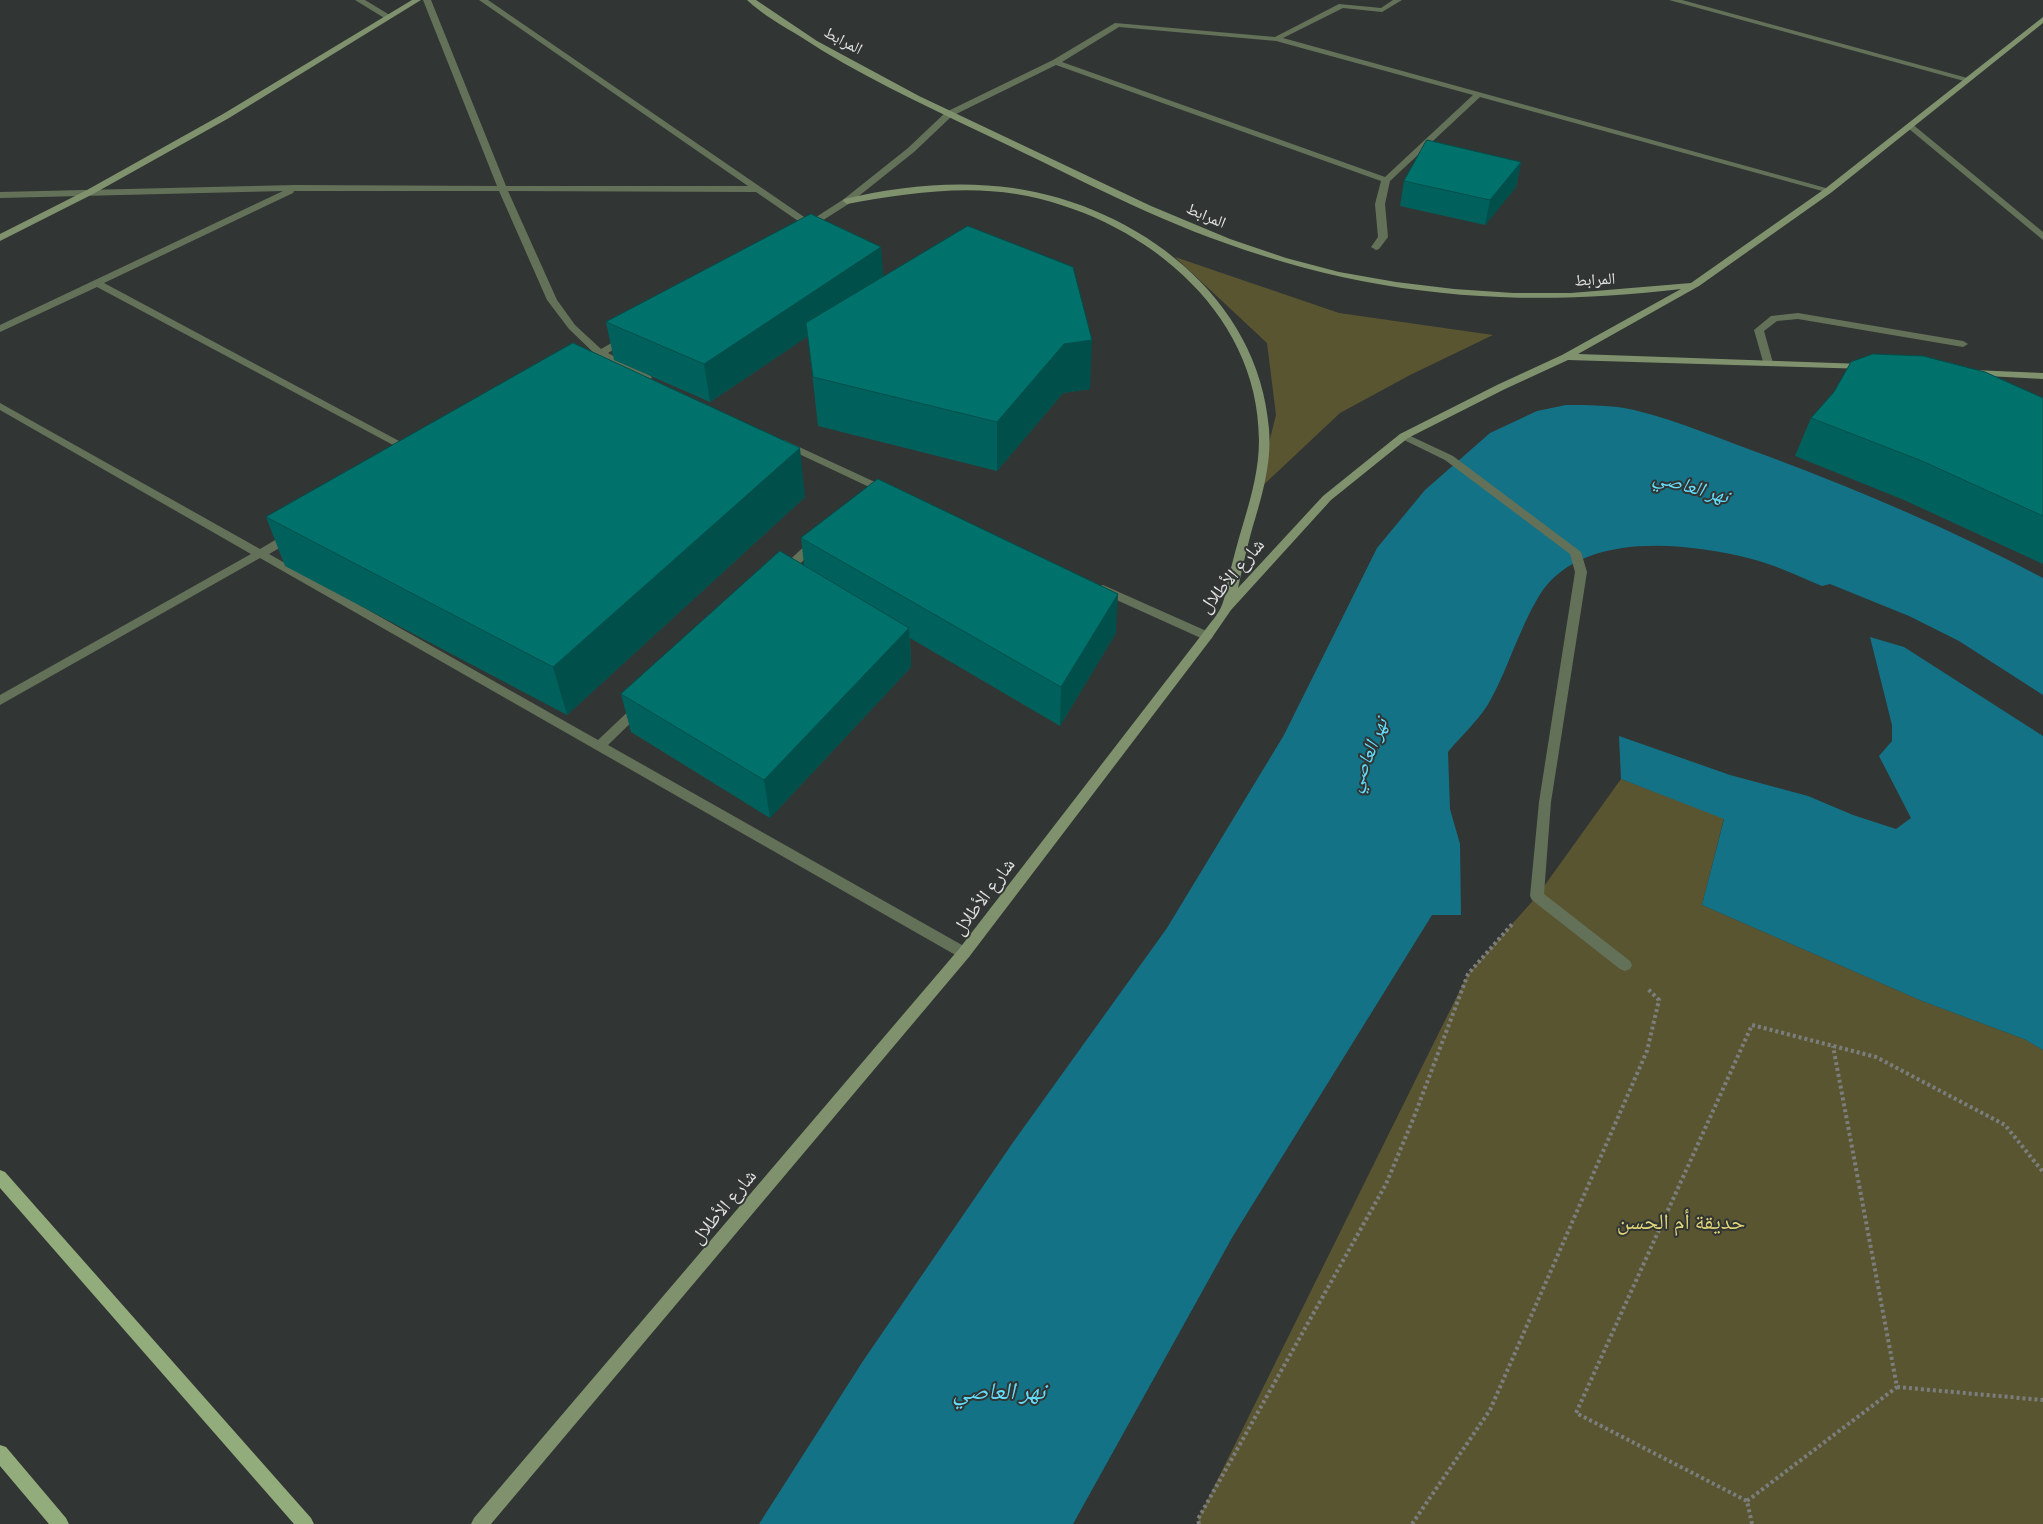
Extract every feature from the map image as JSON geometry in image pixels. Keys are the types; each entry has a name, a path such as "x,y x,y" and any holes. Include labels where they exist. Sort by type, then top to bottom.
{"main road":[{"path":"0,238 90,192 226,116 416,0"},
{"name":"المرابط","path":"751,0 780,22 821,47 949,114 1225,240 1278,259 1335,274 1394,285 1456,293 1518,297 1580,297 1696,284"},
{"name":"شارع الأطلال","path":"480,1524 964,953 1207,636 1227,606 1327,498 1404,436 1501,387 1566,357 1696,284 1829,190 2043,19"},
{"path":"848,201 901,191 961,187 1006,190 1053,199 1096,215 1134,233 1174,260 1206,290 1231,325 1250,363 1260,403 1264,445 1260,489 1227,606"},
{"path":"1566,357 1768,362 1876,368"},
{"path":"1964,372 2043,376"},
{"path":"0,1177 305,1524"},
{"path":"0,1453 60,1524"}],"street":[{"path":"359,0 389,17"},
{"path":"427,0 503,190 552,300 572,327 600,353 660,384"},
{"path":"483,0 810,225"},
{"path":"1276,39 1342,6 1382,10 1398,0"},
{"path":"1673,0 1967,79"},
{"path":"794,236 848,201 911,150 949,114 1056,62 1118,25 1276,39 1829,190"},
{"path":"1056,62 1386,180"},
{"path":"1376,247 1383,238 1380,204 1386,180 1479,94"},
{"path":"1911,126 2043,237"},
{"path":"0,329 295,188"},
{"path":"0,195 295,188 503,190 757,189"},
{"path":"97,283 421,457"},
{"path":"1768,362 1759,330 1774,318 1798,316 1963,344"},
{"path":"574,368 634,333"},
{"path":"0,406 964,953"},
{"path":"1404,436 1448,458 1575,552 1581,572 1545,802 1537,896 1626,965"},
{"path":"776,439 871,490 893,494"},
{"path":"0,701 302,529"},
{"path":"773,582 824,534"},
{"path":"1090,583 1207,636"},
{"path":"599,746 649,698"}],"path":[{"path":"1199,1524 1198,1519 1386,1184 1414,1117 1468,974 1537,896"},
{"path":"1412,1524 1490,1410 1647,1051 1659,1000 1626,965"},
{"path":"1747,1501 1576,1413 1752,1025 1876,1056 2005,1125 2043,1172"},
{"path":"1833,1046 1897,1388"},
{"path":"1747,1501 1897,1388 2043,1400"},
{"path":"1747,1501 1752,1524"}],"green space":[{"path":"1175,257 1339,313 1493,335 1410,375 1340,413 1257,491 1276,415 1267,343"},
{"name":"حديقة أم الحسن","path":"1621,779 1724,818 1702,905 1922,1001 2024,1039 2043,1050 2043,1524 1200,1524 1198,1519 1468,974 1537,896"}],"water":[{"name":"نهر العاصي","path":"1566,405 1626,408 1702,432 1874,498 1976,544 2043,578 2043,695 1959,641 1909,616 1830,584 1822,586 1785,570 1757,561 1722,552 1664,546 1634,547 1606,551 1579,560 1557,575 1539,596 1487,706 1448,752 1450,809 1460,844 1461,915 1432,915 1233,1236 1073,1524 759,1524 863,1361 1014,1141 1167,928 1284,735 1377,548 1425,490 1490,433 1537,411"},
{"path":"1870,637 1904,647 2043,736 2043,1050 2024,1039 1922,1001 1702,905 1724,819 1621,779 1619,736 1730,775 1808,796 1853,815 1896,829 1911,818 1879,756 1892,741 1892,725"}],"building":[{"path":"1427,140 1521,162 1490,200 1404,181"},
{"path":"811,214 881,247 704,364 606,322"},
{"path":"968,226 1073,267 1092,340 1064,344 997,422 813,377 806,323"},
{"path":"573,343 800,448 553,667 266,517"},
{"path":"1873,354 1923,356 1985,372 2043,398 2043,516 1922,461 1811,418 1834,392 1851,362"},
{"path":"878,479 1118,594 1061,687 801,538"},
{"path":"780,551 909,628 764,780 621,694"}]}
